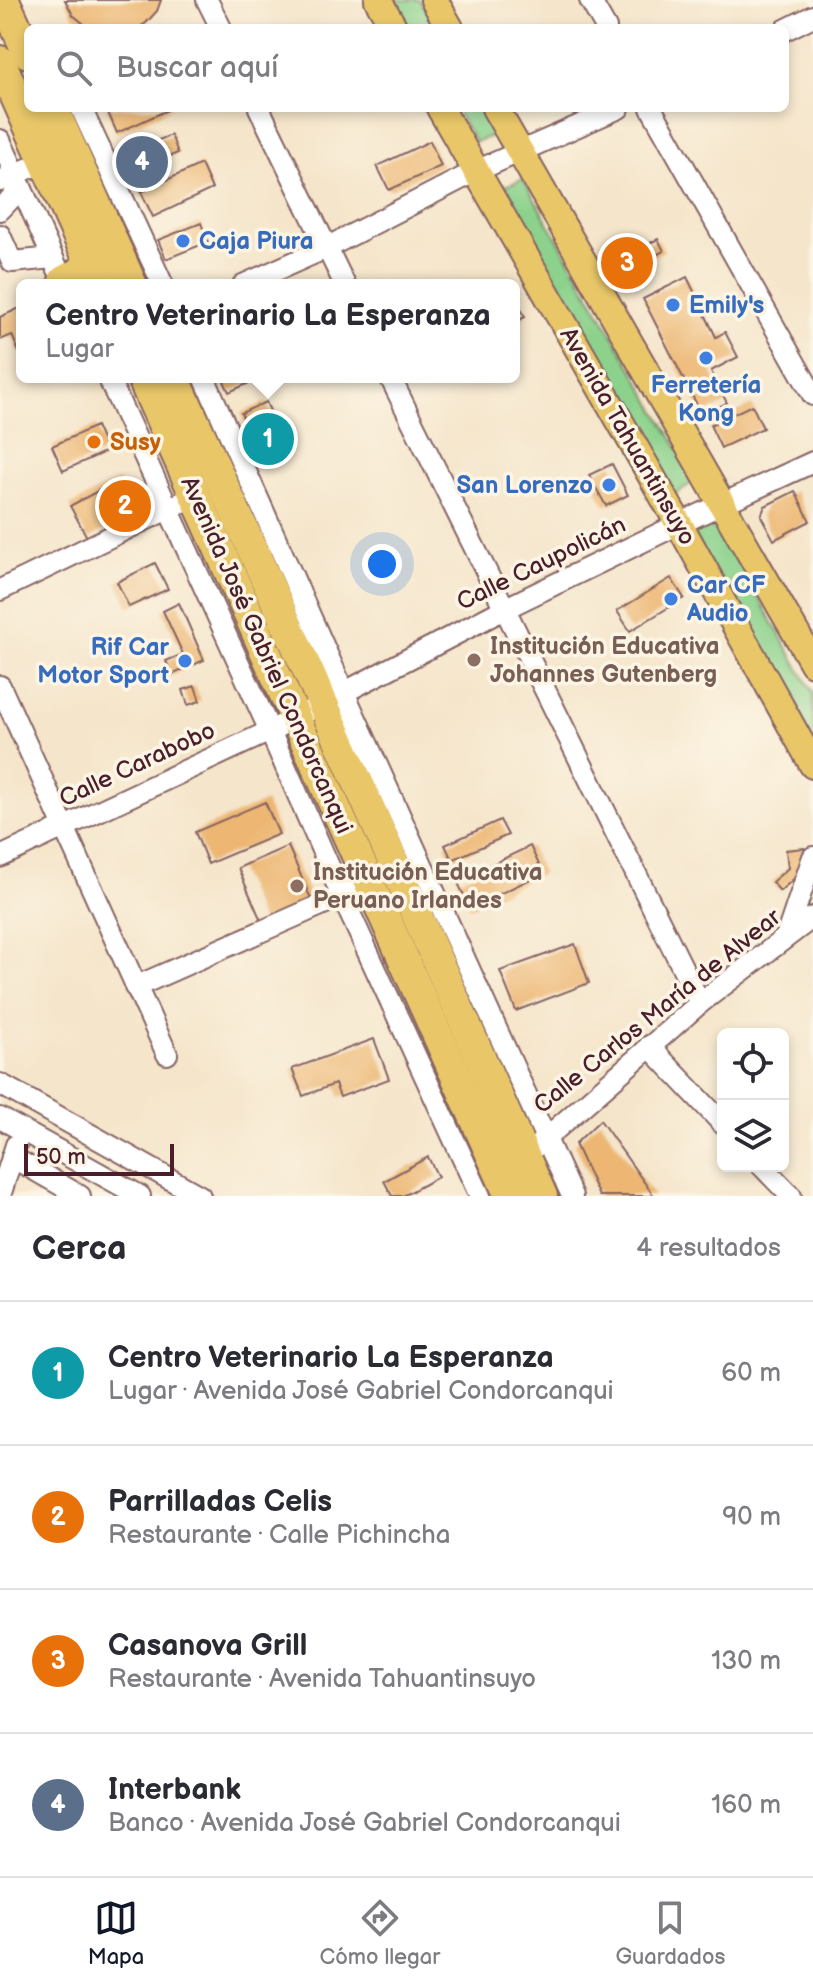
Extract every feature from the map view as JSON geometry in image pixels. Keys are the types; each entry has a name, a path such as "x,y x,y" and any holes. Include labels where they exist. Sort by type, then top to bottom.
{"highway":[{"path":"4,0 24,44"},
{"path":"0,61 24,100"},
{"path":"31,112 129,279"},
{"path":"53,112 58,156 96,276 61,275"},
{"name":"Avenida José Gabriel Condorcanqui","path":"145,383 195,496 282,724 370,883 496,1192"},
{"name":"Avenida José Gabriel Condorcanqui","path":"177,383 333,698 535,1148 542,1196"}],"main road":[{"path":"378,0 392,24"},
{"path":"434,0 448,24"},
{"name":"Avenida Tahuantinsuyo","path":"442,112 679,524 813,765"},
{"name":"Avenida Tahuantinsuyo","path":"497,112 813,663"}],"street":[{"path":"207,0 219,24"},
{"path":"590,0 604,24"},
{"path":"789,28 813,16"},
{"path":"83,112 160,279"},
{"path":"261,112 342,279"},
{"path":"256,279 326,248 476,171 610,112"},
{"path":"653,112 813,395"},
{"path":"0,140 12,181 61,275"},
{"path":"0,210 12,181 58,156"},
{"path":"0,235 12,262 61,275"},
{"name":"Avenida José Gabriel Condorcanqui","path":"111,383 168,509 282,724 342,896 496,1192"},
{"name":"Avenida José Gabriel Condorcanqui","path":"206,383 333,698"},
{"path":"393,383 700,1003"},
{"name":"Calle Caupolicán","path":"282,724 504,609 813,462"},
{"path":"0,590 195,496"},
{"path":"0,686 167,1054"},
{"name":"Calle Carabobo","path":"0,857 282,724"},
{"path":"786,937 813,857"},
{"path":"135,987 370,883"},
{"name":"Calle Carlos María de Alvear","path":"496,1192 535,1148 649,1046 813,917"},
{"path":"649,1046 717,1118"},
{"path":"0,1084 200,1196"},
{"path":"0,1118 140,1196"},
{"path":"1,1192 22,1130"},
{"name":"Avenida José Gabriel Condorcanqui","path":"535,1148 572,1196"},
{"path":"12,1157 80,1196"},
{"path":"768,1172 791,1196"},
{"path":"1,1192 16,1181 27,1179 58,1196"}],"green space":[{"path":"393,0 420,0 434,24 407,24"},
{"path":"457,112 484,112 497,134 475,142"},
{"path":"523,179 696,480 674,495 497,189"},
{"path":"717,525 813,693 813,749 693,533"}],"building":[{"path":"65,0 161,0 157,11 144,24 84,24 73,15"},
{"path":"108,112 163,112 117,133"},
{"path":"171,135 178,153 133,171 126,153"},
{"path":"430,141 441,166 389,190 377,166"},
{"path":"201,164 212,189 153,217 141,192"},
{"name":"Caja Piura","path":"201,223 208,242 166,259 158,240"},
{"path":"658,239 664,251 624,270 618,258"},
{"path":"687,277 716,337 725,332 738,357 711,371 727,403 702,415 643,299"},
{"path":"16,310 16,345 12,335 0,340 0,317"},
{"path":"225,383 249,383 229,392"},
{"path":"266,402 287,449 262,460 241,413"},
{"path":"752,405 763,428 721,448 710,425"},
{"path":"96,426 107,451 63,471 52,446"},
{"name":"San Lorenzo","path":"612,464 628,495 606,506 589,475"},
{"path":"118,480 132,504 127,517 88,539 70,506"},
{"path":"795,491 810,521 774,540 761,516 765,506"},
{"path":"155,563 168,589 129,607 117,582"},
{"path":"671,578 684,598 630,631 617,611"},
{"path":"179,603 204,660 172,675 166,661 183,654 163,611"},
{"path":"195,686 200,701 188,705 183,690"},
{"path":"265,802 279,834 208,864 195,832"},
{"path":"500,820 508,835 452,860 445,845"},
{"path":"288,846 312,901 262,923 238,868"},
{"path":"530,846 543,873 470,908 457,881"},
{"path":"804,848 806,868 780,891 772,882 788,868 786,850"},
{"path":"575,944 589,983 516,1011 500,971"},
{"path":"374,1039 389,1079 340,1097 335,1084 303,1096 292,1069"},
{"path":"600,1120 654,1196 599,1196 575,1144"},
{"path":"428,1157 438,1177 403,1196 392,1196 384,1181"}],"place":[{"name":"Interbank","path":"142,162"},
{"name":"Caja Piura","path":"183,241"},
{"name":"Casanova Grill","path":"627,263"},
{"name":"Emily's","path":"673,305"},
{"name":"Ferretería Kong","path":"706,358"},
{"name":"Centro Veterinario La Esperanza","path":"268,439"},
{"name":"Susy","path":"94,442"},
{"name":"San Lorenzo","path":"609,485"},
{"name":"Parrilladas Celis","path":"125,506"},
{"name":"Car CF Audio","path":"671,599"},
{"name":"Institución Educativa Johannes Gutenberg","path":"474,660"},
{"name":"Rif Car Motor Sport","path":"185,661"},
{"name":"Institución Educativa Peruano Irlandes","path":"297,886"}]}
